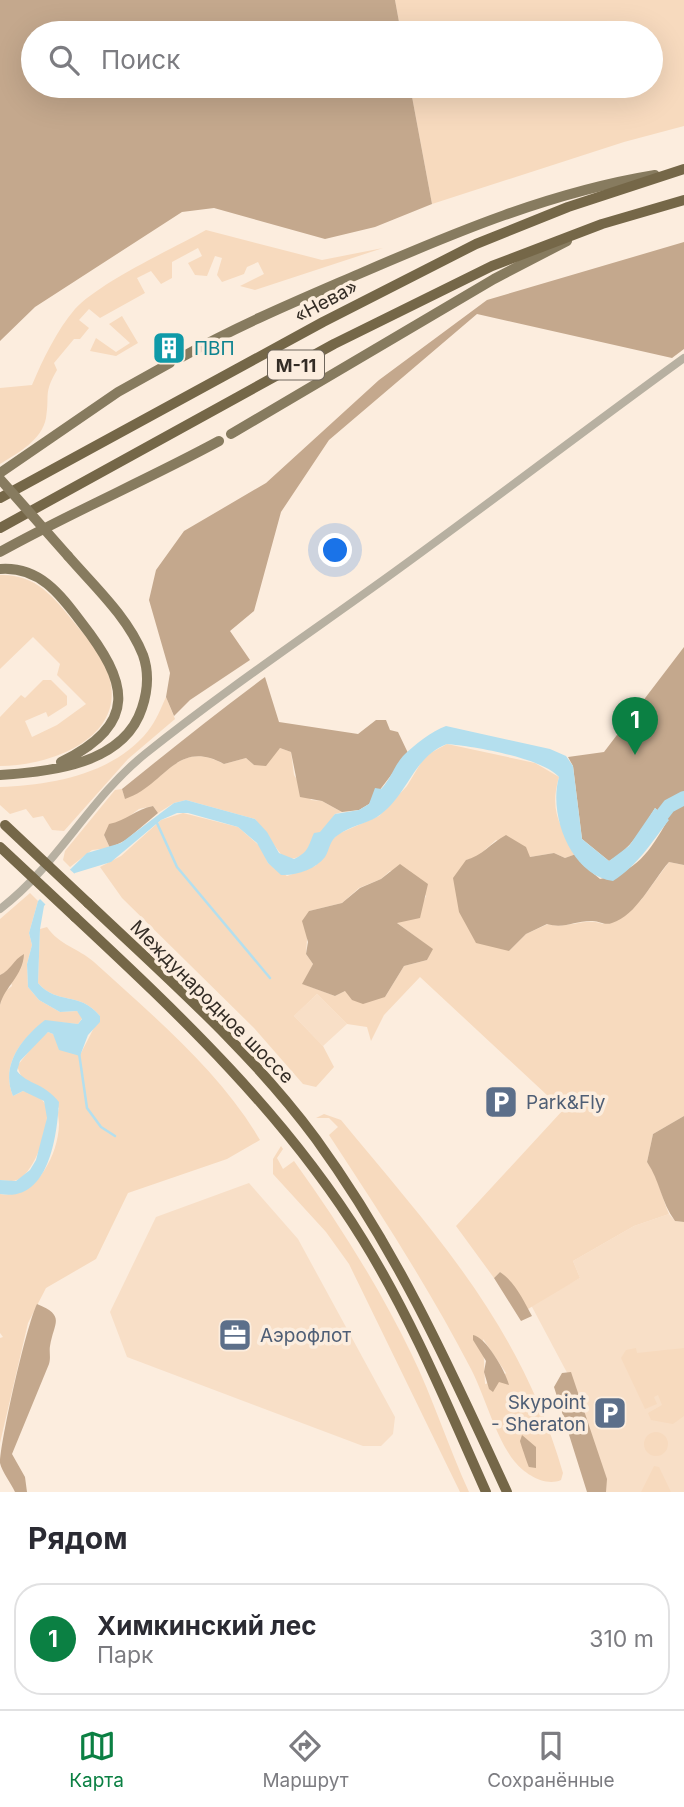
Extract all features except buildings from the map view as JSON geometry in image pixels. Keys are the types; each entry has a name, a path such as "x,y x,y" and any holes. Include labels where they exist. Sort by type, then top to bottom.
{"highway":[{"name":"«Нева»","path":"0,498 335,316 476,244 568,207 680,170"},
{"name":"М-11","path":"0,528 407,307 492,266 602,224 684,200"},
{"name":"Международное шоссе","path":"2,823 202,1011 288,1104 315,1138 378,1231 443,1350 507,1492"},
{"name":"Международное шоссе","path":"0,847 180,1016 273,1116 300,1150 363,1240 426,1358 486,1492"}],"main road":[{"name":"М-11","path":"182,357 232,329 463,229 552,197 605,183 680,170"},
{"name":"М-11","path":"231,434 494,279 602,224"},
{"path":"0,473 118,392 170,363"},
{"path":"0,552 58,519 161,473 219,441"},
{"path":"0,479 132,633 143,655 147,687 136,723 118,743 94,757 48,768 0,775"},
{"path":"0,569 18,569 35,574 49,584 107,656 118,682 116,712 102,737 81,752 48,768"}],"street":[{"path":"0,909 56,854 105,793 143,756 234,685 393,573 684,358"}],"shaded area":[{"path":"0,0 395,0 399,21 21,21 21,98 412,98 432,204 375,227 325,239 214,208 182,212 35,307 0,341"},
{"path":"395,0 684,0 684,126 624,142 432,204 412,98 663,98 663,21 399,21"},
{"path":"206,230 322,260 383,248 255,290 240,286 264,274 258,262 247,267 244,274 222,282 217,275 222,258 215,256 207,276 195,275 188,263 202,256 198,248 172,262 172,278 161,284 151,271 137,278 145,293 100,318 89,309 79,320 89,328 80,339 74,339 54,363 57,370 48,389 44,426 28,445 0,464 0,388 32,385 62,326 86,299 137,266"},
{"path":"684,242 684,349 672,358 477,314 329,440 281,512 254,611 230,631 250,660 190,700 174,716 166,697 170,673 149,600 156,570 184,531 266,483 379,380 487,300"},
{"path":"122,316 138,343 116,356 90,351 96,338 116,352 130,343 109,324"},
{"path":"0,575 23,578 42,588 58,603 101,657 112,693 108,713 98,729 83,743 64,753 21,765 0,766 0,717 21,695 25,698 43,680 51,680 67,696 67,705 48,717 46,712 25,721 32,737 57,725 86,704 57,675 60,664 33,637 0,669"},
{"path":"684,647 684,865 669,862 629,913 612,923 585,921 559,926 547,924 526,934 509,951 476,943 459,912 453,878 466,860 477,856 506,835 526,847 530,857 554,853 565,858 576,854 582,864 600,879 633,866 655,842 668,820 655,808 630,845 609,861 582,839 573,766 568,757 604,752"},
{"path":"265,677 279,722 358,734 376,720 386,720 390,730 398,732 408,753 369,804 359,810 342,812 322,801 300,797 291,752 280,748 266,766 254,765 246,758 224,764 208,757 182,760 151,784 125,799 122,789"},
{"path":"166,697 175,719 128,759 64,831 52,830 43,816 33,818 26,809 10,814 0,805 0,787 61,780 118,758 148,731"},
{"path":"447,744 535,763 559,777 556,809 561,826 576,854 565,858 554,853 530,857 496,840 477,857 466,860 509,951 526,934 548,924 603,924 641,900 669,862 684,865 684,1116 653,1134 647,1162 669,1214 634,1226 573,1261 580,1278 528,1309 500,1272 494,1278 456,1226 563,1110 420,977 384,1015 371,1041 367,1027 347,1024 317,994 294,1016 323,1046 334,1067 316,1087 303,1084 254,1028 122,898 100,867 121,856 161,820 183,813 238,827 261,847 268,863 287,876 315,866 338,834 379,816 407,786 425,756","holes":["409,870 426,896 421,906 396,922 432,949 427,960 404,966 385,997 345,991 335,996 303,984 313,964 306,954 309,911 342,903 359,888 381,879 390,871"]},
{"path":"280,748 291,752 294,775 311,800 322,801 342,812 335,814 314,845 299,857 283,857 255,819 186,800 174,803 158,813 153,806 139,809 104,835 110,848 92,850 70,867 63,860 65,851 115,790 122,789 125,798 151,783 172,766 194,756 208,757 224,764 246,758 254,765"},
{"path":"153,806 158,813 126,840 110,848 104,835 109,824"},
{"path":"400,864 428,884 420,918 397,923 433,949 427,960 404,966 385,997 363,1004 352,1000 345,991 335,996 302,984 313,964 306,954 308,942 302,921 309,911 342,903 360,888 381,879"},
{"path":"30,893 38,901 29,933 32,945 27,964 28,987 39,1000 60,1012 77,1011 83,1017 78,1024 45,1021 21,1044 11,1063 9,1074 13,1096 23,1091 39,1097 46,1108 47,1118 37,1156 24,1175 11,1181 0,1180 0,1005 3,993 12,986 8,971 0,975 0,919"},
{"path":"47,927 57,938 94,962 184,1045 225,1090 260,1140 227,1159 128,1193 96,1259 46,1288 28,1323 0,1443 0,1338 3,1337 0,1333 0,1194 13,1194 34,1183 49,1162 58,1137 59,1125 59,1108 21,1076 17,1066 48,1032 53,1034 65,1051 80,1055 100,1016 84,1003 53,994 38,983 40,929"},
{"path":"24,954 21,969 0,1005 0,975"},
{"path":"317,994 347,1024 323,1046 294,1016"},
{"path":"324,1114 341,1120 442,1243 472,1284 524,1372 545,1420 563,1473 561,1480 548,1482 530,1475 519,1467 508,1453 471,1369 438,1309 329,1135 338,1127 329,1118 316,1118","holes":["483,1339 506,1373 499,1381 485,1384"]},
{"path":"684,1116 684,1222 675,1221 670,1214 647,1162 653,1134"},
{"path":"281,1146 283,1149 277,1158 283,1169 294,1161 342,1231 385,1303 419,1370 469,1492 460,1492 349,1264 326,1232 273,1174 273,1159"},
{"name":"Аэрофлот","path":"249,1183 298,1239 395,1417 393,1434 381,1446 363,1446 127,1357 110,1312 156,1217"},
{"path":"669,1214 675,1221 684,1222 684,1492 602,1492 581,1399 531,1305 580,1278 573,1261 634,1226"},
{"path":"500,1272 515,1286 532,1316 521,1321 494,1278"},
{"path":"37,1304 52,1312 56,1320 49,1364 12,1454 25,1477 27,1492 15,1492 1,1466 1,1451 20,1359"},
{"path":"473,1335 489,1348 509,1385 499,1382 493,1392 489,1389 484,1372 486,1361 473,1340"},
{"path":"636,1348 637,1353 684,1348 684,1416 673,1424 651,1420 648,1413 662,1405 658,1395 654,1397 657,1404 645,1409 621,1358 626,1350"},
{"path":"571,1372 607,1479 606,1492 587,1492 554,1387 562,1373"},
{"path":"656,1432 665,1435 668,1444 665,1453 656,1456 647,1453 644,1444 647,1435"},
{"path":"522,1435 536,1447 536,1468 529,1467 520,1441"},
{"path":"654,1466 659,1467 671,1492 641,1492"}],"water":[{"path":"446,726 550,749 566,756 573,766 582,839 609,861 629,846 655,808 669,820 644,853 622,875 613,881 598,876 585,868 566,841 557,808 559,777 551,770 489,750 447,744 426,758 387,809 377,817 338,835 321,861 299,873 281,875 268,863 257,843 238,827 188,813 177,813 161,820 111,862 75,873 44,906 40,929 38,983 53,994 76,1000 92,1008 100,1016 100,1022 88,1035 80,1056 59,1050 53,1034 48,1032 20,1061 17,1071 21,1076 47,1091 59,1102 56,1132 40,1178 30,1188 17,1194 0,1194 0,1180 16,1181 30,1170 36,1160 47,1118 44,1101 23,1091 13,1096 9,1074 11,1063 28,1035 45,1020 78,1024 82,1019 77,1011 60,1012 39,1000 28,987 27,964 32,945 29,933 38,901 87,853 121,843 174,803 186,800 255,819 267,832 279,853 294,859 305,851 314,833 320,832 335,814 359,810 369,804 375,788 381,789 403,756 423,739"}],"pier":[{"path":"66,866 77,876 48,907 38,897"}],"waterway":[{"path":"652,828 669,806 684,798"},
{"path":"157,823 177,867 270,978"},
{"path":"79,1053 87,1108 101,1127 115,1136"}],"place":[{"name":"ПВП","path":"169,348"},
{"name":"Химкинский лес","path":"635,755"},
{"name":"Park&Fly","path":"501,1102"},
{"name":"Аэрофлот","path":"235,1335"},
{"name":"Skypoint - Sheraton","path":"610,1413"}]}
